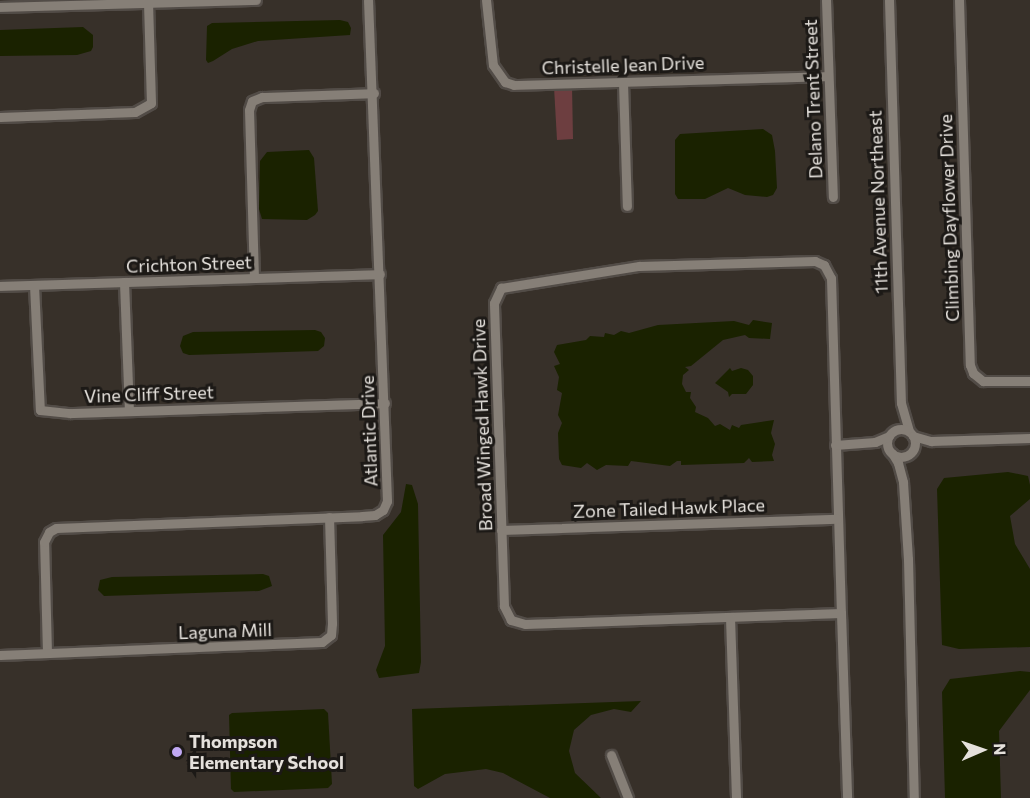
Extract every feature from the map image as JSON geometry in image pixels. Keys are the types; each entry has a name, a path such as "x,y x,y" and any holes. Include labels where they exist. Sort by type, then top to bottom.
{"street":[{"path":"0,7 256,0"},
{"name":"Atlantic Drive","path":"47,653 44,542 49,532 56,528 375,515 383,510 387,501 385,403 374,93 368,0"},
{"name":"Christelle Jean Drive","path":"486,0 491,53 498,75 505,82 514,85 828,75"},
{"name":"Delano Trent Street","path":"826,0 833,197"},
{"name":"11th Avenue Northeast","path":"889,0 901,403 911,433"},
{"name":"Climbing Dayflower Drive","path":"959,0 970,365 973,374 983,381 1030,381"},
{"path":"0,117 135,112 152,103 148,2"},
{"path":"623,82 627,206"},
{"path":"254,278 249,110 252,101 262,97 374,93"},
{"name":"Broad Winged Hawk Drive","path":"841,613 518,624 507,616 504,606 494,303 501,288 558,281 639,266 820,262 829,272 831,278 847,798"},
{"name":"Crichton Street","path":"0,286 380,274"},
{"path":"124,282 129,411"},
{"name":"Vine Cliff Street","path":"34,285 40,410 57,413 385,403"},
{"name":"11th Avenue Northeast","path":"890,434 901,403"},
{"path":"835,445 865,443 900,429 931,441 1030,438"},
{"path":"903,483 912,451 911,433"},
{"path":"890,434 890,451 898,463 903,483 908,559 914,798"},
{"path":"865,443 890,451 900,457 931,441"},
{"name":"Laguna Mill","path":"0,655 322,642 331,635 332,623 329,517"},
{"name":"Zone Tailed Hawk Place","path":"501,530 837,519"},
{"path":"730,617 736,798"},
{"path":"611,755 628,798"}],"shaded area":[{"path":"340,20 348,22 351,28 350,35 258,41 232,49 208,63 206,60 207,26 212,23"},
{"path":"83,27 93,35 91,51 77,55 0,56 0,30"},
{"path":"572,86 573,139 557,140 554,87"},
{"path":"763,129 772,135 775,151 777,188 773,195 767,197 745,195 728,188 705,199 678,199 675,194 675,140 680,134"},
{"path":"309,150 314,158 318,211 307,220 262,219 259,209 260,161 267,152"},
{"path":"753,320 772,323 770,339 749,338 745,335 723,340 691,366 685,367 689,370 683,375 682,384 686,392 691,392 690,398 696,407 695,412 708,418 715,426 720,424 730,430 732,425 739,428 741,425 774,420 771,433 775,444 772,455 774,461 752,462 749,458 744,463 681,465 681,461 677,461 670,466 631,461 628,466 606,465 597,470 587,463 581,468 562,465 559,459 558,433 562,423 558,415 562,393 557,390 559,377 554,366 560,364 554,352 557,345 586,340 590,336 604,337 605,333 614,335 621,331 629,333 658,325 734,321 749,325"},
{"path":"315,330 321,332 325,338 324,346 318,351 189,355 183,353 180,346 183,336 193,332"},
{"path":"730,368 732,371 741,368 748,370 753,376 753,385 746,394 732,394 729,397 728,392 715,383"},
{"path":"1008,472 1028,476 1030,485 1030,499 1010,516 1015,544 1030,569 1030,647 959,649 942,645 937,489 944,478"},
{"path":"406,484 412,485 418,504 421,662 419,673 379,678 376,670 385,646 383,535 401,512"},
{"path":"263,574 269,576 272,586 259,591 104,596 98,590 100,580 112,577"},
{"path":"1020,671 1030,672 1030,690 999,731 1001,798 945,798 942,692 950,679"},
{"path":"641,701 631,712 614,709 591,715 574,730 569,751 575,773 601,798 550,798 503,773 486,769 445,774 418,789 414,786 412,709"},
{"path":"324,709 328,713 332,784 328,788 234,792 231,789 229,715 232,713"}],"place":[{"name":"Thompson Elementary School","path":"177,752"}]}
